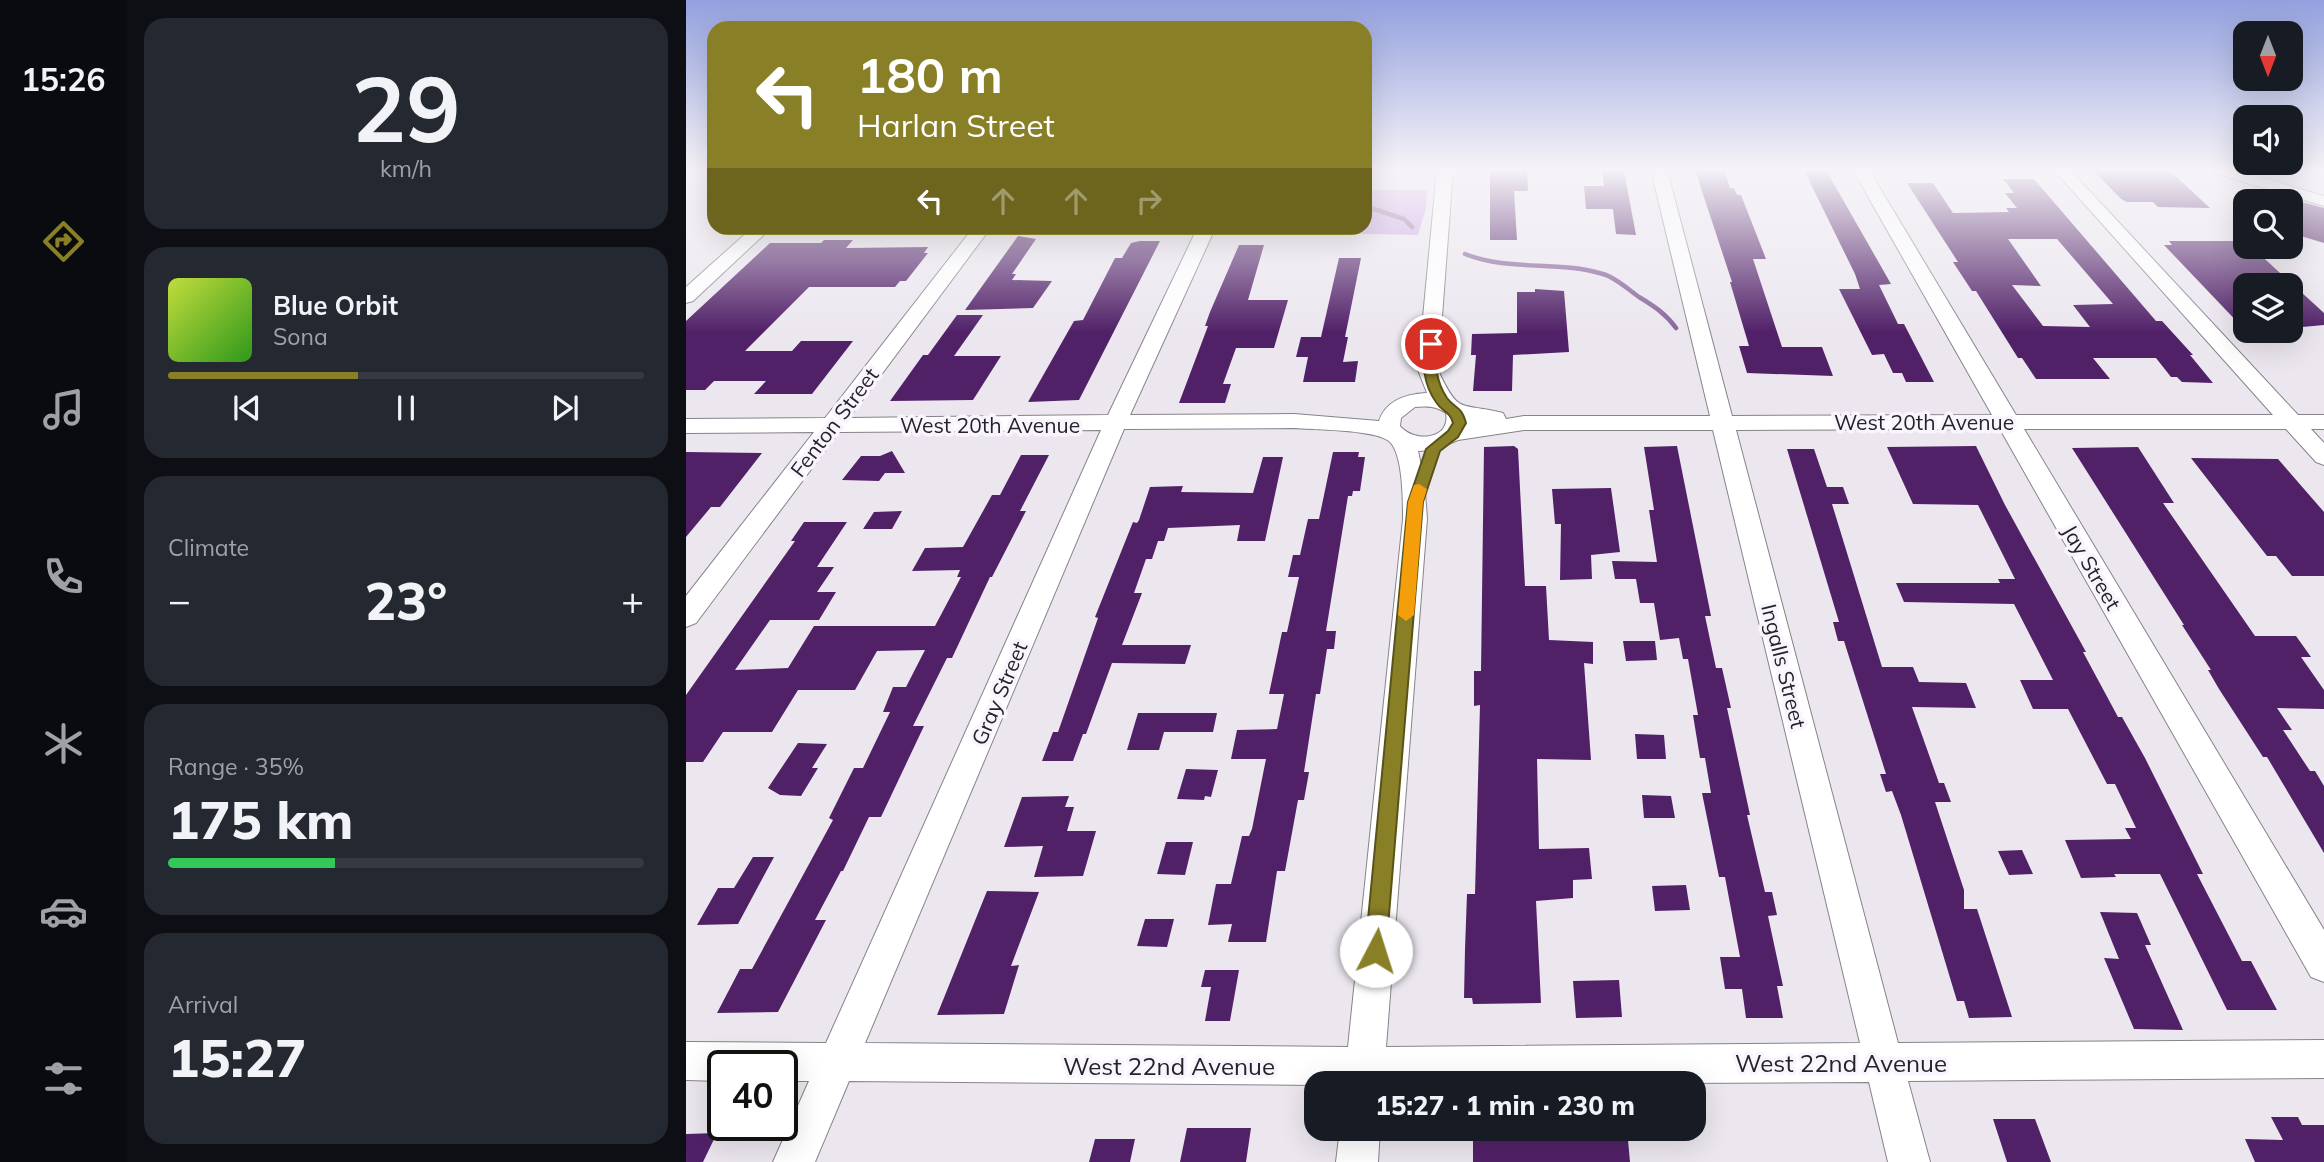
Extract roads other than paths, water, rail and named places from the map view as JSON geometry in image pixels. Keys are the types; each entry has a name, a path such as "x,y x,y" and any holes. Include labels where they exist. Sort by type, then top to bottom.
{"street":[{"path":"1365,1071 1415,502 1430,456 1460,423 1429,370 1441,224"},
{"name":"Ingalls Street","path":"1672,224 1909,1162"},
{"name":"Jay Street","path":"1892,224 2324,964"},
{"path":"2112,224 2324,457"},
{"path":"686,297 754,235"},
{"name":"Fenton Street","path":"686,616 976,235"},
{"name":"Gray Street","path":"794,1162 1115,424 1203,235"},
{"path":"1415,502 1408,455 1389,421 1429,370"},
{"path":"1401,406 1428,399 1449,406"},
{"name":"West 20th Avenue","path":"1294,421 1401,406"},
{"name":"West 20th Avenue","path":"1449,406 1524,423"},
{"name":"West 20th Avenue","path":"686,426 1294,421 1373,428 1397,436"},
{"name":"West 20th Avenue","path":"1446,438 1524,423 2324,422"},
{"path":"1397,436 1420,444 1446,438"},
{"name":"West 22nd Avenue","path":"1538,1071 1885,1063 2324,1059"},
{"name":"West 22nd Avenue","path":"686,1061 1304,1074"},
{"path":"1357,1162 1359,1141"}],"waterway":[{"path":"1465,254 1499,263 1586,270 1608,276 1659,311 1676,328"}]}
